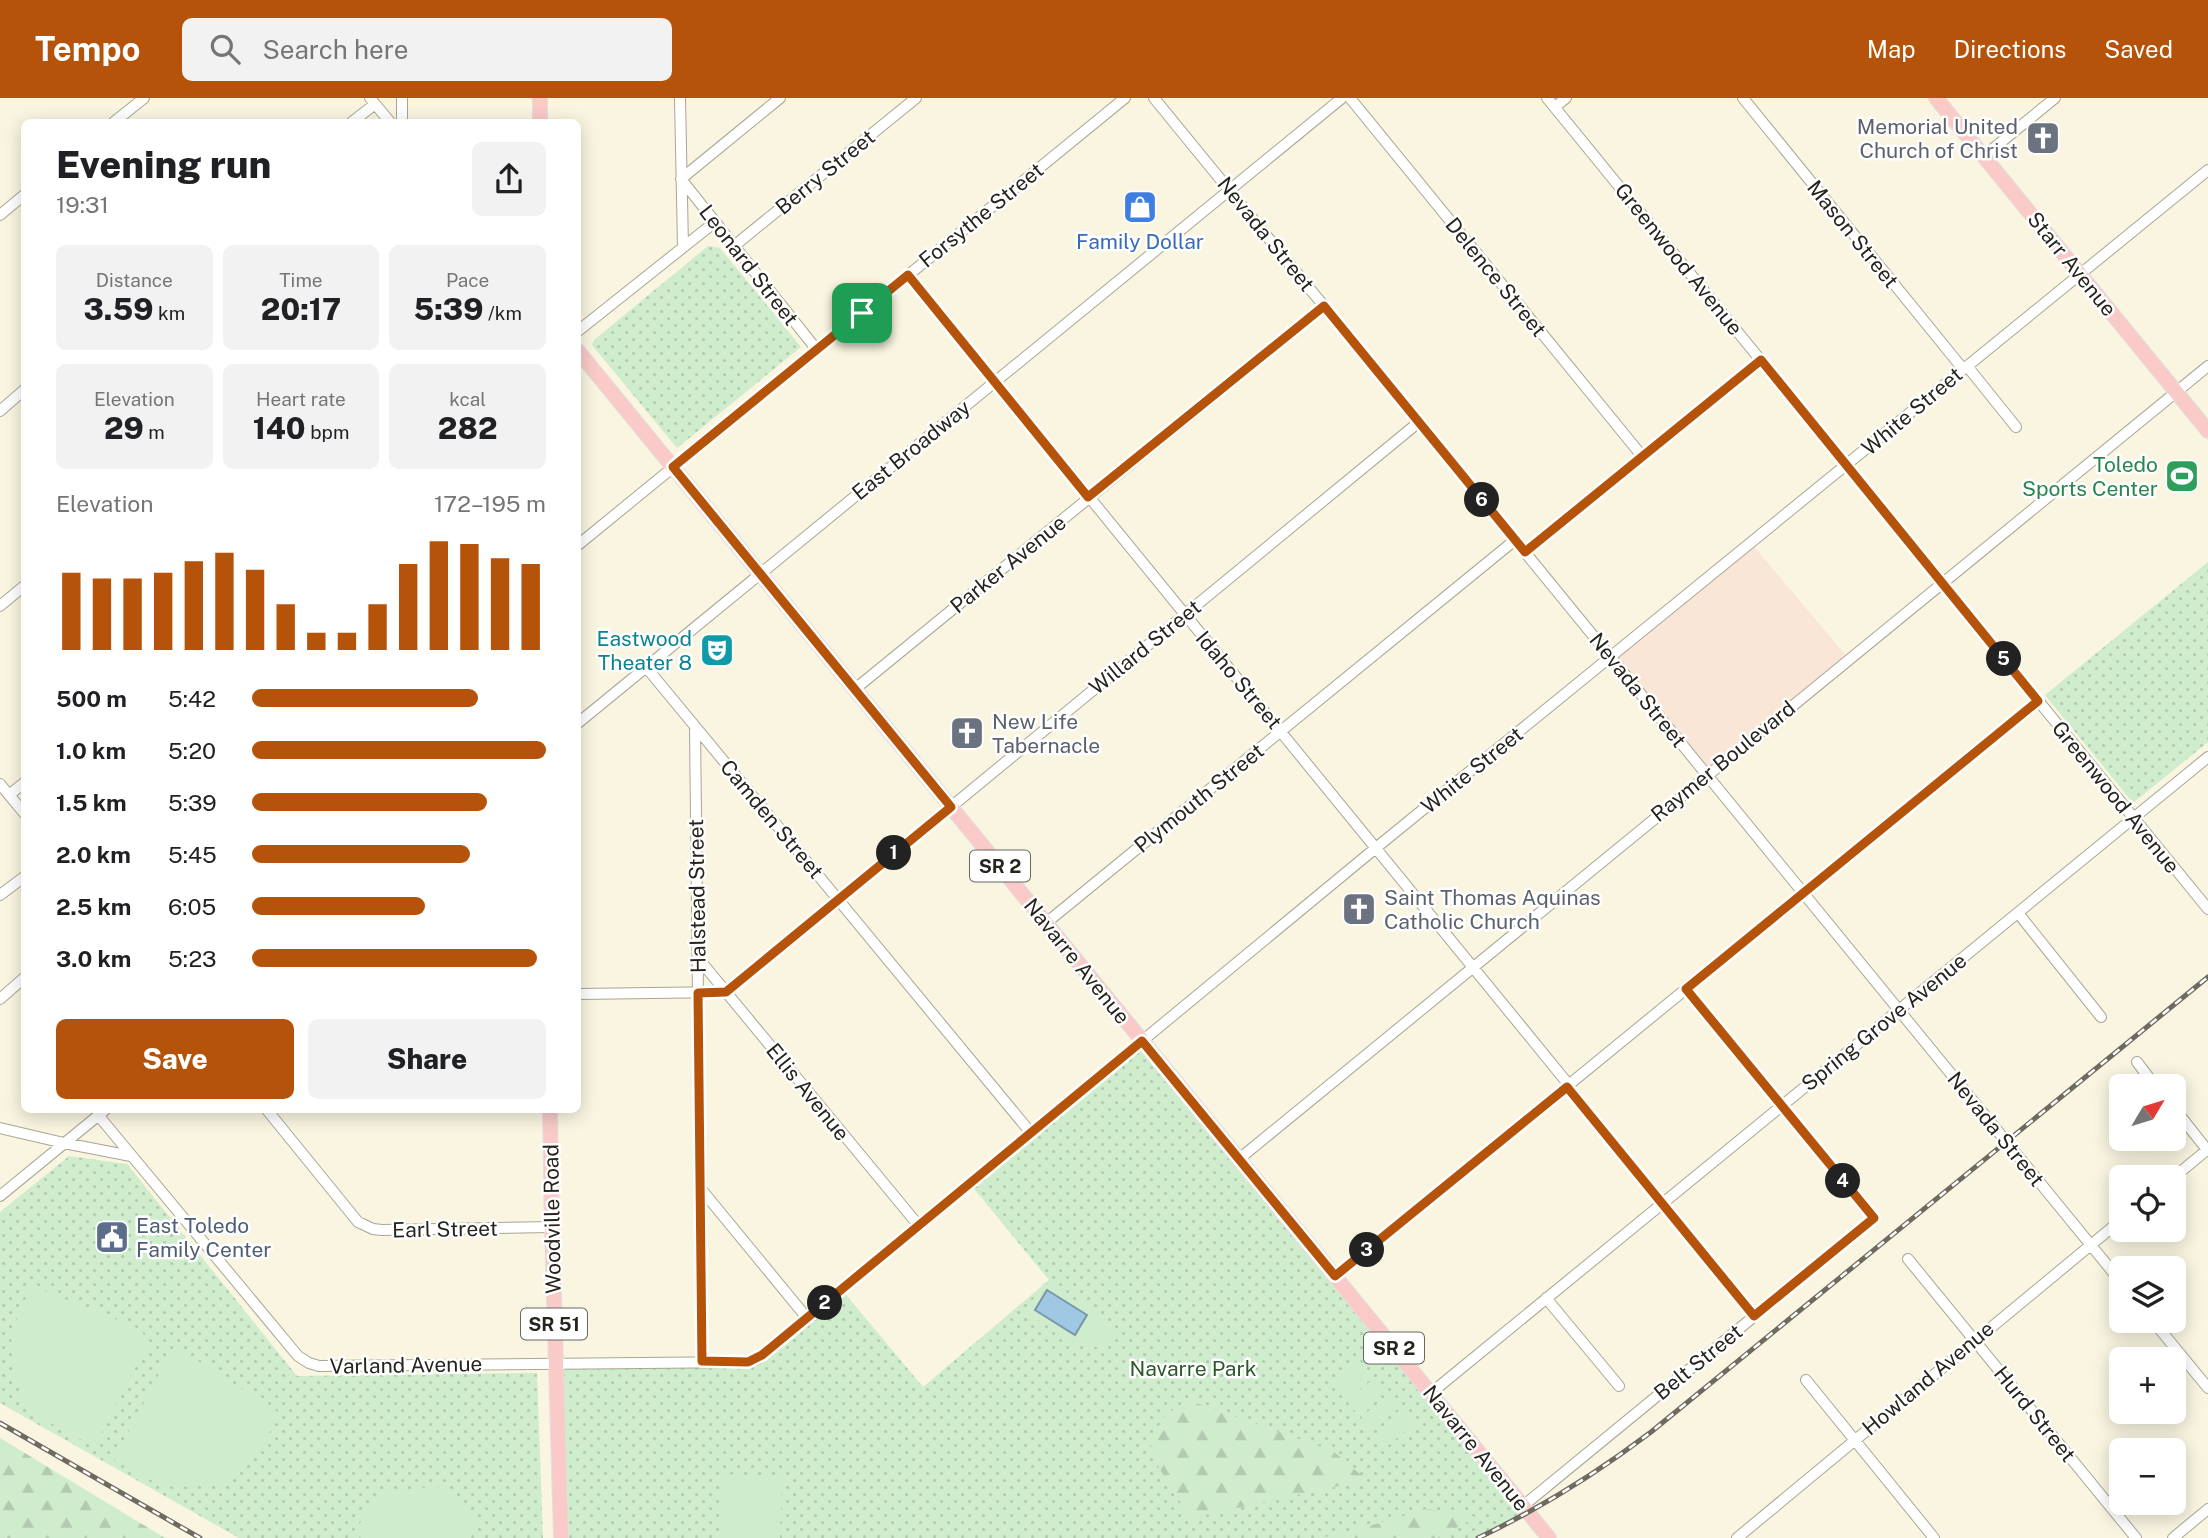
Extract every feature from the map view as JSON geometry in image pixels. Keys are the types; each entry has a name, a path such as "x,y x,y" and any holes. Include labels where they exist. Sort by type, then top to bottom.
{"main road":[{"path":"540,98 540,119"},
{"name":"Starr Avenue","path":"1936,98 2208,430"},
{"name":"Navarre Avenue","path":"581,355 1549,1538"},
{"name":"Woodville Road","path":"550,1113 561,1538"}],"street":[{"path":"118,119 144,98"},
{"path":"402,98 402,119"},
{"name":"Leonard Street","path":"680,98 683,247"},
{"path":"681,179 780,98"},
{"name":"Berry Street","path":"734,246 916,98"},
{"name":"Forsythe Street","path":"581,543 1125,98"},
{"name":"Nevada Street","path":"1154,98 2109,1267"},
{"name":"East Broadway","path":"581,721 1342,98"},
{"name":"Delence Street","path":"1350,98 1642,456"},
{"path":"1551,103 1566,98"},
{"name":"Mason Street","path":"1743,98 2016,428"},
{"path":"1983,156 2055,98"},
{"path":"355,119 373,101 388,119"},
{"name":"Greenwood Avenue","path":"1551,103 2208,909"},
{"name":"White Street","path":"735,1361 748,1362 757,1359 1377,848 2208,170"},
{"name":"Leonard Street","path":"681,179 817,350"},
{"path":"0,215 21,198"},
{"path":"581,329 715,222"},
{"name":"Idaho Street","path":"908,275 1473,966 1754,1316"},
{"name":"Parker Avenue","path":"855,690 1324,306"},
{"path":"1525,552 1761,360"},
{"name":"Raymer Boulevard","path":"1239,1159 2208,366"},
{"path":"0,411 21,393"},
{"name":"Willard Street","path":"726,992 1419,422"},
{"name":"Plymouth Street","path":"1046,923 1515,540"},
{"path":"0,606 21,588"},
{"name":"Camden Street","path":"646,667 1031,1133"},
{"path":"1335,1276 2038,701"},
{"name":"Halstead Street","path":"695,726 702,1361"},
{"name":"Spring Grove Avenue","path":"1431,1393 2208,757"},
{"path":"0,783 21,809"},
{"path":"9,795 21,785"},
{"path":"0,895 21,879"},
{"path":"2018,913 2101,1017"},
{"name":"Ellis Avenue","path":"698,958 919,1226"},
{"path":"0,999 21,981"},
{"path":"1686,989 1782,1106"},
{"path":"581,994 726,992"},
{"path":"2137,1062 2147,1074"},
{"name":"Belt Street","path":"1523,1506 1874,1218 1782,1106"},
{"path":"0,1196 101,1113"},
{"name":"Varland Avenue","path":"103,1113 131,1156 298,1356 309,1363 319,1366 735,1361"},
{"name":"Earl Street","path":"269,1113 358,1222 366,1226 382,1230 552,1227"},
{"path":"2186,1123 2208,1150 2186,1168"},
{"path":"0,1128 131,1156"},
{"path":"701,1189 807,1318"},
{"name":"Howland Avenue","path":"1738,1538 2109,1230"},
{"name":"Hurd Street","path":"1908,1259 2136,1538"},
{"path":"1546,1298 1619,1386"},
{"path":"2163,1333 2208,1388"},
{"path":"1806,1380 1934,1538"},
{"path":"2172,1538 2208,1509"}],"shaded area":[{"path":"1751,543 1849,659 1707,774 1611,657"}],"green space":[{"path":"708,246 720,248 801,347 677,448 592,345 594,340"},
{"path":"2208,562 2208,742 2133,803 2045,695"},
{"name":"Navarre Park","path":"1142,1041 1528,1512 1476,1538 560,1538 555,1364 748,1362 842,1290 923,1387 1049,1280 970,1184"},
{"path":"69,1156 127,1164 297,1376 537,1373 543,1538 239,1538 0,1403 0,1212"},
{"path":"1044,1282 1095,1312 1109,1329 1117,1332 1105,1352 1097,1347 1078,1344 1025,1312"},
{"path":"31,1285 142,1330 147,1344 95,1446 67,1433 28,1409 20,1392 12,1356 11,1334"},
{"path":"184,1352 281,1414 237,1476 219,1483 183,1487 162,1486 114,1460 169,1355"},
{"path":"1360,1361 1371,1374 1344,1397 1333,1384"},
{"path":"1374,1378 1385,1391 1357,1414 1347,1401"},
{"path":"1388,1395 1399,1408 1371,1431 1361,1417"},
{"path":"1188,1400 1333,1451 1367,1480 1190,1518 1159,1468 1149,1439 1167,1414"},
{"path":"1402,1412 1413,1425 1385,1448 1374,1435"},
{"path":"0,1438 165,1538 0,1538"},
{"path":"721,1474 782,1476 780,1538 719,1538"},
{"path":"437,1486 483,1522 470,1538 361,1538 353,1532 384,1492"},
{"path":"1427,1509 1477,1517 1437,1538 1317,1538 1338,1535"}],"water":[{"path":"1047,1290 1087,1315 1075,1335 1035,1310"}],"railway":[{"path":"1478,1538 1567,1490 1651,1432 2208,977"},
{"path":"0,1423 200,1538"}],"place":[{"name":"Memorial United Church of Christ","path":"2043,138"},
{"name":"Family Dollar","path":"1140,207"},
{"name":"Toledo Sports Center","path":"2182,476"},
{"name":"Eastwood Theater 8","path":"717,650"},
{"name":"New Life Tabernacle","path":"967,733"},
{"name":"Saint Thomas Aquinas Catholic Church","path":"1359,909"},
{"name":"East Toledo Family Center","path":"112,1237"}],"route":[{"path":"908,275 1088,497 1324,306 1525,552 1761,360 2038,701 1686,989 1874,1218 1754,1316 1567,1087 1335,1276 1142,1041 757,1359 748,1362 702,1361 698,993 726,992 951,807 673,467 862,313 908,275"}]}
